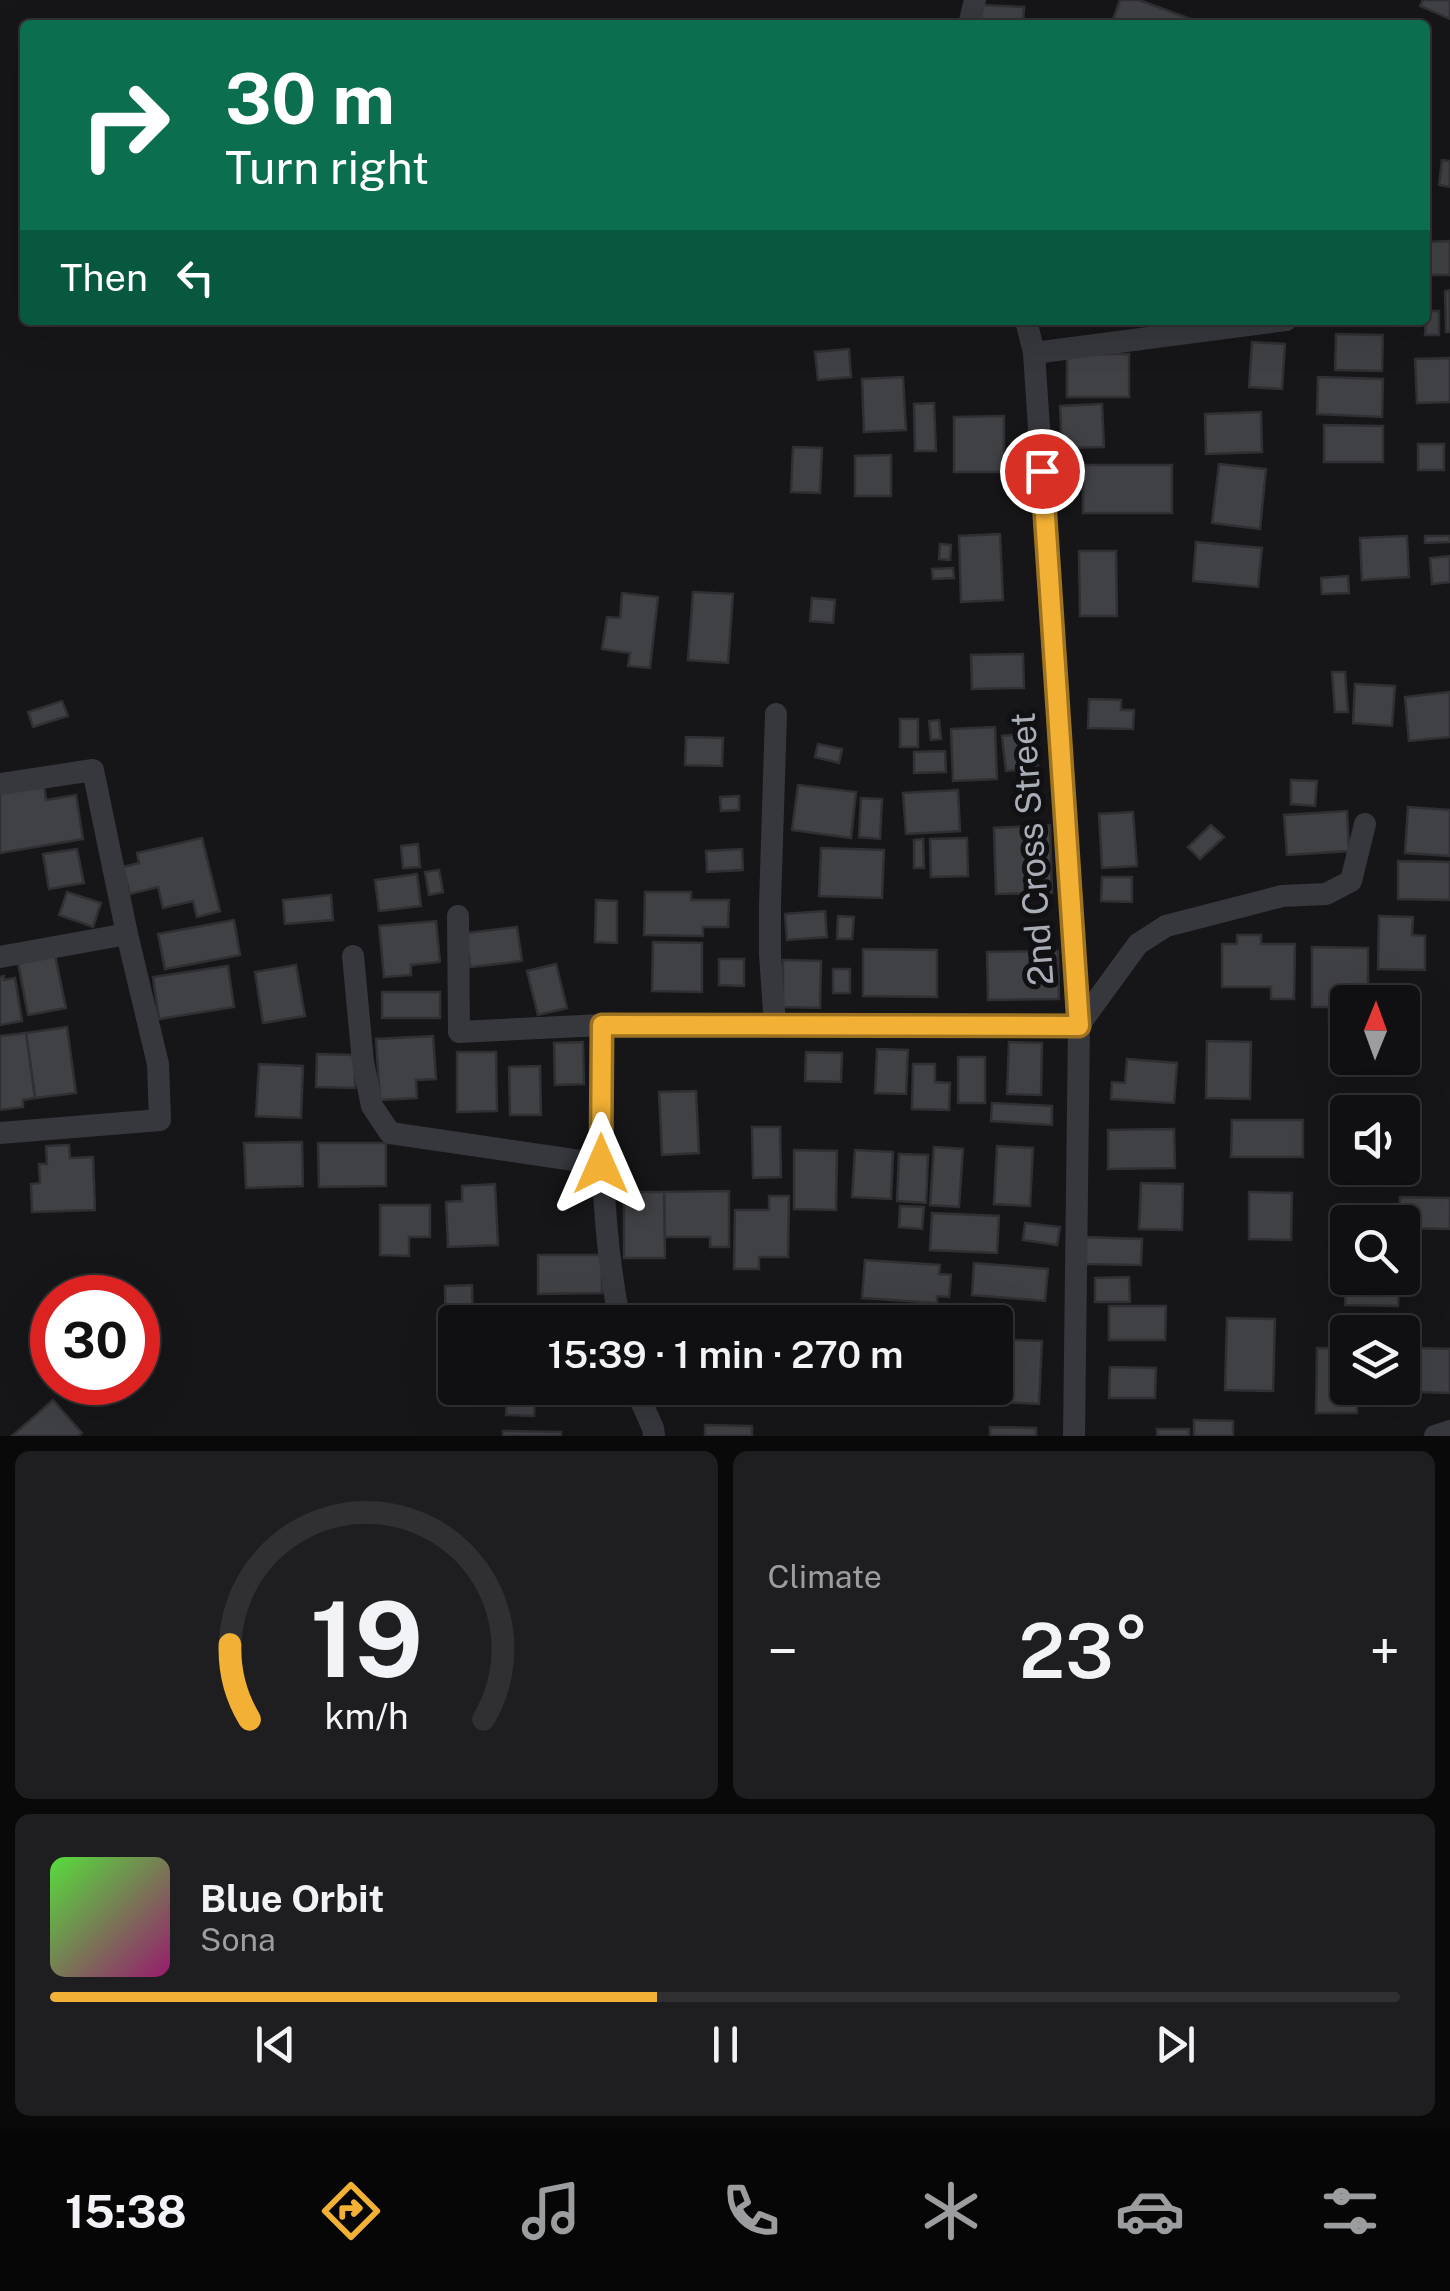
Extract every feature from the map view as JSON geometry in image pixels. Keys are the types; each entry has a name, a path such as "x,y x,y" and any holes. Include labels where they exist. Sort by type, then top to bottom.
{"street":[{"name":"2nd Cross Street","path":"1027,325 1034,352 1079,1026 1074,1436"},
{"path":"1034,352 1247,325"},
{"path":"775,1025 770,904 776,714"},
{"path":"0,784 93,770 158,1064 160,1120 0,1134"},
{"path":"458,916 459,1032 602,1025 1079,1026 1138,944 1166,926 1282,896 1326,894 1352,881 1365,824"},
{"path":"0,956 128,934"},
{"path":"352,956 363,1062 372,1106 390,1133 601,1164"},
{"path":"602,1025 601,1164 616,1305"},
{"path":"643,1405 654,1436"},
{"path":"1435,1436 1450,1432"}],"building":[{"path":"1120,0 1139,0 1193,20 1113,20"},
{"path":"1423,0 1450,0 1450,19 1420,6"},
{"path":"981,5 1024,7 1023,20 981,20"},
{"path":"1442,160 1450,161 1450,187 1439,185"},
{"path":"1450,241 1450,275 1430,275 1430,242"},
{"path":"1450,290 1450,332 1446,332 1445,291"},
{"path":"1430,311 1439,311 1439,335 1425,335"},
{"path":"1336,334 1383,335 1382,371 1335,370"},
{"path":"1252,342 1285,344 1282,389 1249,387"},
{"path":"849,349 851,377 818,380 815,352"},
{"path":"1067,354 1129,354 1129,397 1067,397"},
{"path":"1450,358 1450,402 1417,403 1415,359"},
{"path":"903,377 906,430 864,432 862,379"},
{"path":"1318,377 1383,379 1382,417 1317,414"},
{"path":"934,403 936,451 915,451 914,404"},
{"path":"1102,404 1104,447 1062,448 1060,406"},
{"path":"1261,412 1262,452 1206,454 1205,414"},
{"path":"1004,416 1004,472 954,472 954,417"},
{"path":"1324,425 1383,426 1383,462 1324,462"},
{"path":"1418,444 1444,444 1444,470 1418,470"},
{"path":"793,447 822,448 820,493 791,492"},
{"path":"891,455 891,496 855,496 855,456"},
{"path":"1219,464 1266,469 1260,529 1212,523"},
{"path":"1083,465 1172,465 1172,513 1083,513"},
{"path":"1000,534 1003,600 961,602 959,536"},
{"path":"1407,536 1409,577 1362,580 1360,538"},
{"path":"1425,536 1450,536 1450,542 1425,543"},
{"path":"1196,542 1262,548 1258,587 1193,581"},
{"path":"940,544 951,545 950,560 939,559"},
{"path":"1079,551 1116,551 1117,616 1080,616"},
{"path":"1450,556 1450,582 1432,584 1430,558"},
{"path":"953,568 954,578 933,579 932,569"},
{"path":"1348,576 1349,593 1322,594 1321,578"},
{"path":"693,592 733,594 728,663 688,660"},
{"path":"622,593 658,597 650,668 628,666 630,653 602,649 607,617 620,618"},
{"path":"812,598 835,600 833,623 810,621"},
{"path":"1023,654 1024,688 972,689 971,655"},
{"path":"1332,672 1345,672 1348,712 1335,712"},
{"path":"1355,684 1395,686 1392,726 1353,723"},
{"path":"1450,692 1450,737 1409,741 1405,697"},
{"path":"1089,699 1121,700 1121,710 1134,710 1133,729 1088,728"},
{"path":"62,701 68,716 33,727 28,712"},
{"path":"900,719 918,719 918,747 900,747"},
{"path":"939,720 941,739 931,740 929,721"},
{"path":"995,727 997,779 953,781 951,729"},
{"path":"1035,733 1038,768 1006,771 1002,736"},
{"path":"686,737 723,738 722,766 685,765"},
{"path":"818,744 842,749 839,763 815,757"},
{"path":"945,751 946,772 914,773 914,752"},
{"path":"1291,780 1317,781 1315,806 1291,804"},
{"path":"44,785 46,800 76,795 83,839 0,853 0,792"},
{"path":"798,785 856,792 851,838 792,830"},
{"path":"958,790 960,831 906,834 903,793"},
{"path":"739,796 739,810 721,811 720,797"},
{"path":"861,798 882,799 880,839 859,837"},
{"path":"1408,807 1450,810 1450,856 1405,853"},
{"path":"1347,811 1349,851 1287,855 1284,815"},
{"path":"1133,812 1137,866 1102,868 1099,814"},
{"path":"1050,825 1052,893 996,894 994,828"},
{"path":"1211,825 1224,837 1200,859 1188,847"},
{"path":"202,838 220,911 197,917 193,901 163,908 158,887 130,894 123,867 139,863 137,853"},
{"path":"967,838 968,876 931,877 930,839"},
{"path":"923,839 924,868 914,868 914,840"},
{"path":"418,844 420,867 403,868 401,846"},
{"path":"821,848 884,850 882,898 819,896"},
{"path":"77,849 84,883 49,889 43,854"},
{"path":"742,849 743,870 707,872 706,851"},
{"path":"1398,861 1450,862 1450,900 1398,899"},
{"path":"439,870 443,892 429,895 425,872"},
{"path":"417,874 421,906 379,911 375,880"},
{"path":"1102,877 1132,877 1132,902 1101,901"},
{"path":"67,892 101,903 93,927 59,915"},
{"path":"645,892 691,892 691,900 729,900 728,927 703,927 703,936 644,935"},
{"path":"331,895 333,920 285,924 283,900"},
{"path":"596,900 617,901 617,943 595,942"},
{"path":"825,911 827,937 787,940 785,914"},
{"path":"838,916 854,917 852,939 837,939"},
{"path":"1379,916 1413,917 1412,935 1425,936 1425,970 1378,969"},
{"path":"234,920 240,955 165,969 158,934"},
{"path":"436,921 440,962 411,965 411,975 384,977 379,926"},
{"path":"517,927 522,961 470,967 466,933"},
{"path":"1237,935 1261,935 1261,944 1295,944 1294,999 1271,999 1271,987 1222,987 1222,944 1237,944"},
{"path":"653,942 702,943 702,992 652,991"},
{"path":"1312,947 1368,948 1368,985 1330,985 1330,1024 1329,1007 1312,1007"},
{"path":"863,949 937,950 937,997 863,996"},
{"path":"1058,951 1059,999 988,1000 987,952"},
{"path":"55,955 66,1008 28,1015 18,963"},
{"path":"719,959 744,959 744,986 719,985"},
{"path":"783,960 821,961 820,1008 783,1007"},
{"path":"556,964 567,1008 538,1015 527,971"},
{"path":"296,965 305,1016 263,1023 255,972"},
{"path":"228,966 234,1007 159,1019 153,977"},
{"path":"833,969 850,969 850,993 833,993"},
{"path":"4,976 4,980 15,978 22,1021 0,1025 0,977"},
{"path":"382,992 440,992 440,1018 382,1018"},
{"path":"67,1027 76,1093 35,1098 26,1033"},
{"path":"26,1033 35,1098 23,1100 23,1107 0,1110 0,1036"},
{"path":"433,1036 436,1079 416,1080 417,1098 380,1100 376,1039"},
{"path":"1207,1041 1251,1042 1250,1099 1206,1098"},
{"path":"583,1042 584,1084 555,1085 554,1043"},
{"path":"1009,1042 1042,1043 1041,1095 1007,1094"},
{"path":"877,1049 908,1050 906,1094 875,1093"},
{"path":"457,1052 496,1052 497,1111 457,1112"},
{"path":"806,1052 842,1053 841,1082 805,1081"},
{"path":"317,1054 355,1055 355,1088 316,1087"},
{"path":"958,1057 985,1057 985,1103 958,1103"},
{"path":"1127,1059 1177,1063 1174,1103 1111,1099 1112,1082 1125,1083"},
{"path":"259,1064 303,1066 301,1118 256,1116"},
{"path":"913,1064 935,1064 935,1082 950,1083 949,1110 912,1109"},
{"path":"540,1066 541,1115 510,1115 509,1067"},
{"path":"696,1091 699,1153 662,1155 659,1092"},
{"path":"992,1103 1052,1106 1052,1125 991,1121"},
{"path":"1232,1120 1303,1120 1303,1157 1231,1157"},
{"path":"752,1127 780,1127 781,1177 753,1178"},
{"path":"1174,1129 1175,1168 1108,1169 1108,1130"},
{"path":"302,1142 303,1186 246,1188 244,1143"},
{"path":"318,1143 386,1143 386,1186 319,1187"},
{"path":"69,1145 70,1158 93,1157 95,1210 32,1212 31,1184 40,1183 39,1164 47,1164 46,1146"},
{"path":"997,1146 1033,1148 1030,1206 994,1204"},
{"path":"934,1147 963,1149 959,1207 930,1205"},
{"path":"794,1150 837,1151 836,1210 794,1209"},
{"path":"855,1150 893,1152 891,1199 852,1197"},
{"path":"899,1154 928,1155 926,1203 897,1201"},
{"path":"1141,1183 1183,1184 1182,1230 1139,1229"},
{"path":"495,1184 498,1245 448,1247 446,1202 462,1201 462,1186"},
{"path":"729,1191 729,1247 710,1247 710,1237 665,1237 664,1192"},
{"path":"624,1192 664,1192 665,1258 624,1258"},
{"path":"1249,1192 1292,1193 1291,1240 1249,1239"},
{"path":"769,1196 789,1196 788,1257 759,1257 759,1269 734,1269 735,1210 769,1210"},
{"path":"1400,1197 1450,1198 1450,1229 1420,1228 1420,1205 1400,1205"},
{"path":"380,1205 430,1205 430,1237 409,1237 409,1256 380,1255"},
{"path":"900,1206 924,1207 922,1229 899,1227"},
{"path":"932,1213 999,1216 997,1253 930,1250"},
{"path":"1025,1223 1060,1227 1057,1245 1023,1240"},
{"path":"1085,1237 1142,1239 1141,1265 1085,1264"},
{"path":"538,1255 602,1255 602,1293 538,1294"},
{"path":"865,1260 940,1265 939,1274 951,1275 949,1297 937,1296 937,1303 862,1298"},
{"path":"974,1263 1048,1269 1045,1301 972,1295"},
{"path":"1129,1277 1130,1302 1095,1302 1095,1278"},
{"path":"472,1285 473,1305 445,1305 445,1286"},
{"path":"1345,1295 1398,1295 1398,1306 1345,1305"},
{"path":"1109,1306 1166,1306 1165,1340 1109,1340"},
{"path":"1227,1318 1275,1319 1273,1391 1225,1390"},
{"path":"1013,1340 1042,1341 1039,1404 1013,1403"},
{"path":"1317,1348 1330,1348 1330,1405 1357,1405 1357,1413 1316,1413"},
{"path":"1420,1348 1450,1349 1450,1393 1420,1392"},
{"path":"1110,1367 1156,1368 1155,1398 1109,1398"},
{"path":"47,1405 57,1405 82,1433 78,1436 12,1436"},
{"path":"506,1405 535,1405 534,1416 506,1415"},
{"path":"1194,1420 1233,1421 1233,1436 1194,1436"},
{"path":"705,1425 752,1426 752,1436 705,1436"},
{"path":"990,1427 1036,1428 1036,1436 990,1436"},
{"path":"1157,1429 1189,1429 1189,1436 1157,1436"},
{"path":"503,1431 561,1432 561,1436 503,1436"}],"route":[{"path":"601,1164 602,1025 1079,1026 1042,471"}]}
